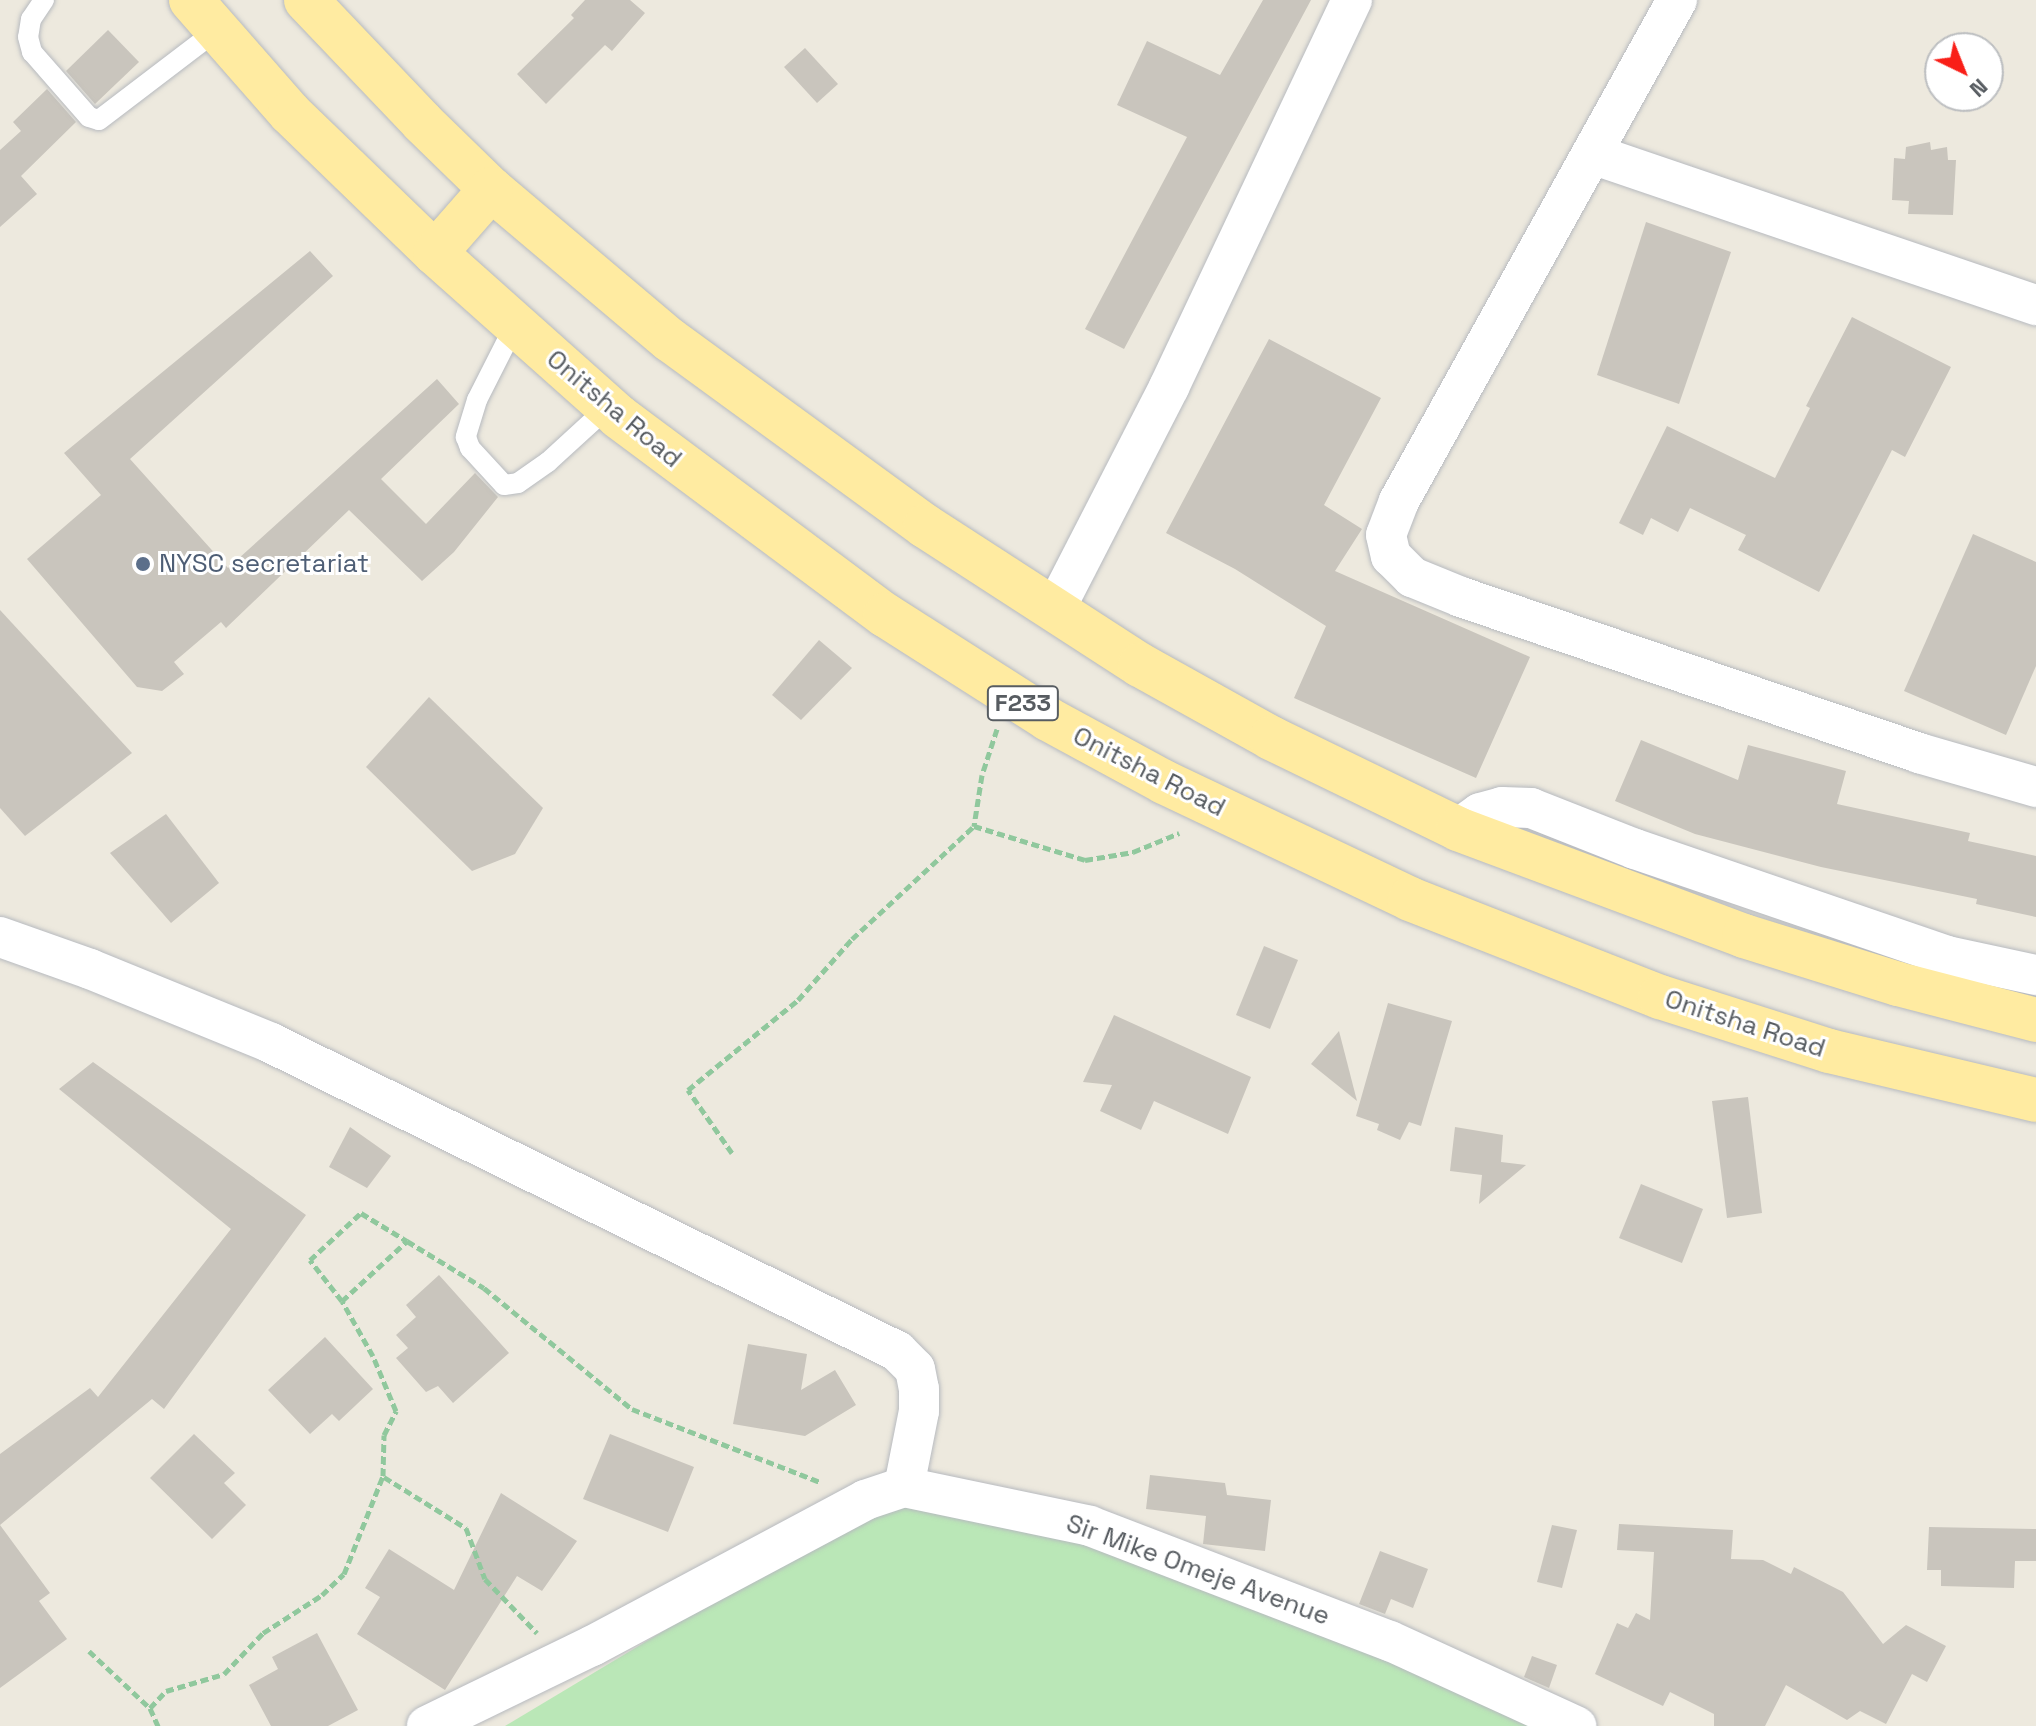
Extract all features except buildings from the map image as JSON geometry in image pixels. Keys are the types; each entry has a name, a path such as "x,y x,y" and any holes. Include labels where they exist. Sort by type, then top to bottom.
{"main road":[{"path":"306,0 422,122 491,189 682,349 925,526 1140,665 1271,738 1458,829 1744,936 1898,984 2036,1020"},
{"name":"Onitsha Road","path":"204,15 290,113 435,253 608,407 715,491 885,615 1048,719 1228,813 1410,899 1660,997 1829,1051 2036,1100"},
{"path":"435,253 491,189"}],"street":[{"path":"1055,609 1169,387 1352,0"},
{"path":"1677,0 1399,501 1386,535 1391,556 1412,577 1461,597 1919,753 2036,787"},
{"path":"1592,154 2036,305"},
{"path":"1458,829 1480,813 1502,807 1531,808 1635,849 1947,956 2036,975"},
{"path":"0,937 90,969 271,1043 897,1351 915,1369 919,1411 904,1487 865,1500 427,1726"},
{"name":"Sir Mike Omeje Avenue","path":"904,1487 1090,1526 1390,1641 1576,1726"}],"lane":[{"path":"44,0 31,19 28,37 32,52 89,117 99,120 204,15"},
{"path":"515,325 477,400 466,437 470,448 504,485 518,483 548,462 608,407"}],"path":[{"path":"732,1153 688,1090 798,1000 852,939 974,826 982,775 1009,694"},
{"path":"974,826 1085,860 1133,852 1228,813"},
{"path":"150,1708 166,1691 224,1674 263,1633 322,1595 344,1574 383,1476 384,1435 396,1411 373,1356 342,1301 310,1260 361,1213 484,1288 632,1409 865,1500"},
{"path":"342,1301 407,1241"},
{"path":"383,1476 466,1528 485,1579 562,1659"},
{"path":"89,1651 150,1708 158,1726"}],"green space":[{"path":"904,1487 1390,1641 1566,1726 505,1726"}],"place":[{"name":"NYSC secretariat","path":"143,564"}]}
